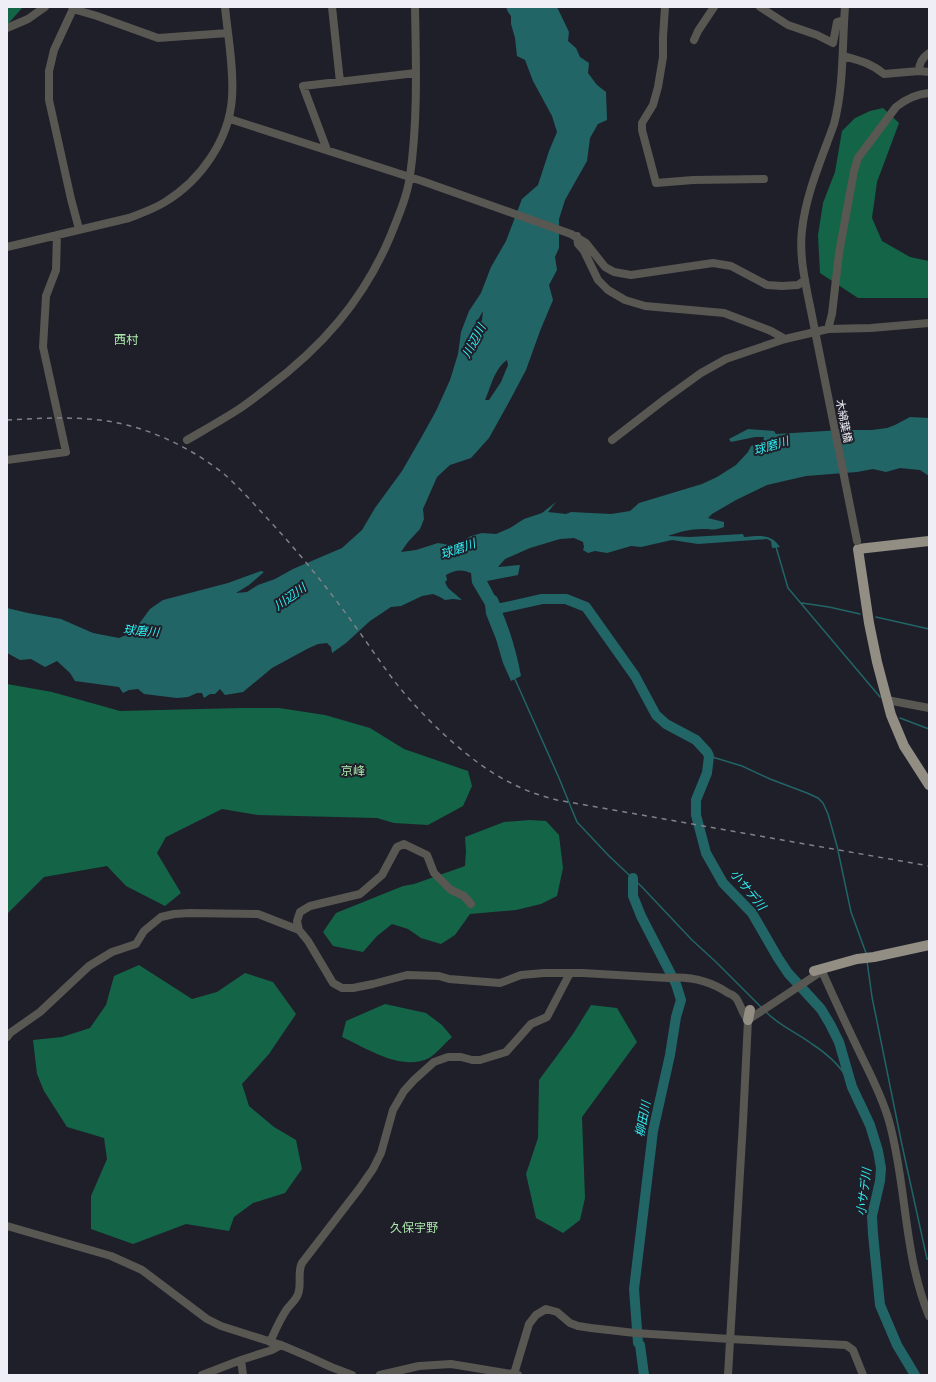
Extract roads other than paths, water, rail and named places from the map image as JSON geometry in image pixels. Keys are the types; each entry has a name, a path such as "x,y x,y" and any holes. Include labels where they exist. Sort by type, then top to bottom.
{"main road":[{"path":"929,541 857,545 869,623 890,715 904,746 929,785"},
{"path":"817,970 857,959 874,957 929,945"}],"street":[{"path":"7,28 28,18 45,7"},
{"path":"7,247 129,218 149,211 184,188 198,174 212,156 230,119 232,73 225,7"},
{"path":"332,7 340,82"},
{"path":"187,440 240,409 282,377 330,333 349,310 367,282 385,249 398,219 410,178 415,112 415,7"},
{"path":"665,7 662,37 663,58 658,87 653,104 642,124 642,130 656,183 693,180 764,179"},
{"path":"694,40 698,31 714,7"},
{"path":"760,7 788,24 832,43 837,22 844,20"},
{"name":"木綿葉橋","path":"845,7 843,56 837,113 806,206 801,231 805,280 857,545"},
{"path":"79,229 49,100 49,71 54,50 73,8 158,38 228,32"},
{"path":"919,71 921,61 924,56 929,53"},
{"path":"843,56 861,60 875,66 884,74 919,71 929,72"},
{"path":"327,150 303,86 416,73"},
{"path":"828,329 832,314 848,201 858,158 896,107 913,96 929,93"},
{"path":"230,119 422,181 574,235 586,243 606,267 614,272 631,275 713,263 731,266 767,285 798,285 805,280"},
{"path":"7,460 66,452 43,348 46,296 56,270 57,235"},
{"path":"574,235 598,280 608,290 625,300 645,306 724,313 771,331 785,340"},
{"path":"612,440 701,373 726,359 785,340 828,329 871,328 929,323"},
{"path":"887,700 929,708"},
{"path":"471,904 464,896 451,890 434,873 427,855 404,844 397,847 382,875 360,894 310,906 300,912 297,921 299,930 308,941 333,983 342,988 372,984 407,975 439,976 449,980 500,983 521,975 544,973 668,978 680,977 701,980 719,987 736,998 744,1015 749,1015 819,973 817,970"},
{"path":"7,1037 10,1033 40,1012 89,966 112,952 136,944 144,931 161,917 190,913 258,914 299,930"},
{"path":"817,970 880,1096 889,1120 897,1160 907,1235 918,1287 929,1316"},
{"path":"270,1342 287,1309 295,1300 299,1292 299,1268 359,1190 372,1169 381,1153 393,1110 404,1091 434,1062 448,1057 461,1057 472,1060 480,1060 506,1052 531,1024 547,1017 570,973"},
{"path":"728,1375 749,1015"},
{"path":"7,1226 111,1256 142,1270 207,1319 221,1326 281,1345 352,1375"},
{"path":"380,1375 419,1366 451,1364 516,1375 529,1324 536,1315 546,1309 557,1312 570,1323 584,1327 635,1333 846,1344 853,1350 863,1375"},
{"path":"202,1375 272,1350 281,1345"},
{"path":"241,1360 243,1375"}],"water":[{"path":"506,7 557,7 569,32 568,41 576,48 580,57 589,63 588,73 597,85 606,92 607,120 598,124 590,138 587,161 565,200 559,219 559,248 555,257 557,270 549,285 553,300 526,370 489,438 471,458 450,465 437,477 423,509 424,519 420,529 401,552 416,550 438,543 449,545 482,533 496,534 510,528 524,519 542,513 556,502 548,512 566,514 571,512 611,514 630,511 639,503 702,484 717,477 736,465 748,452 751,446 763,442 764,437 755,437 731,442 729,439 748,429 774,431 776,434 842,430 872,430 887,428 910,417 929,418 929,476 920,470 900,468 886,472 873,469 857,472 806,476 767,485 736,500 712,514 708,518 724,522 724,527 715,529 689,530 668,536 690,537 743,534 744,537 764,536 773,539 780,547 772,548 771,541 767,539 698,544 672,540 641,547 631,546 607,553 595,551 588,553 583,550 583,542 574,538 560,539 530,548 505,559 498,567 520,565 518,575 487,581 504,616 519,664 521,676 511,681 503,663 496,639 486,614 485,605 472,583 471,573 464,571 455,571 446,575 447,580 445,582 448,588 462,600 445,600 433,594 422,596 401,606 391,607 370,621 346,643 332,653 331,647 327,643 318,644 272,668 243,692 225,695 220,689 215,694 210,694 204,698 202,693 177,698 144,694 138,689 129,690 123,693 119,687 75,681 70,673 57,661 45,667 31,659 20,660 7,653 7,608 61,619 93,633 119,638 133,632 150,609 163,600 228,583 261,571 264,572 249,585 236,593 247,592 258,585 275,579 293,569 342,548 362,530 375,508 402,471 436,411 450,380 458,354 461,332 469,311 481,293 491,267 506,241 522,199 538,185 557,132 552,116 533,81 525,60 517,56 511,16","holes":["483,311 482,320 470,342 475,325","507,360 508,365 501,382 489,400 485,400 493,378 499,368"]}],"waterway":[{"path":"776,547 788,588 880,697"},
{"name":"小サデ川","path":"493,600 497,609 542,599 566,599 586,607 635,676 656,715 666,724 696,740 707,752 709,756 707,773 696,800 696,815 706,853 723,883 752,913 788,973 821,1009 839,1042 852,1087 870,1125 878,1151 881,1168 880,1181 872,1216 880,1305 897,1345 915,1375"},
{"path":"802,603 860,614"},
{"path":"876,617 929,629"},
{"path":"514,677 577,822 692,940 762,1008"},
{"path":"900,718 929,729"},
{"path":"709,756 742,766 818,798 823,803 828,814 837,846 851,912 866,953"},
{"name":"柳田川","path":"633,878 633,896 641,916 676,984 681,1000 676,1017 670,1055 653,1131 634,1289 638,1343 640,1345 644,1375"},
{"path":"867,961 872,997 902,1145 927,1259 929,1259"},
{"path":"766,1012 777,1022 818,1048 830,1058 845,1074 852,1087"}],"railway":[{"path":"7,420 73,418 100,420 128,425 172,441 186,448 212,465 224,474 240,490 298,553 338,602 410,700 451,741 481,765 517,786 557,800 929,866"}],"district":[{"name":"西村","path":"126,340"},
{"name":"京峰","path":"353,771"},
{"name":"久保宇野","path":"414,1228"}],"water label":[{"name":"川辺川","path":"474,341"},
{"name":"球磨川","path":"771,446"},
{"name":"球磨川","path":"458,549"},
{"name":"川辺川","path":"290,597"},
{"name":"球磨川","path":"141,631"}]}
